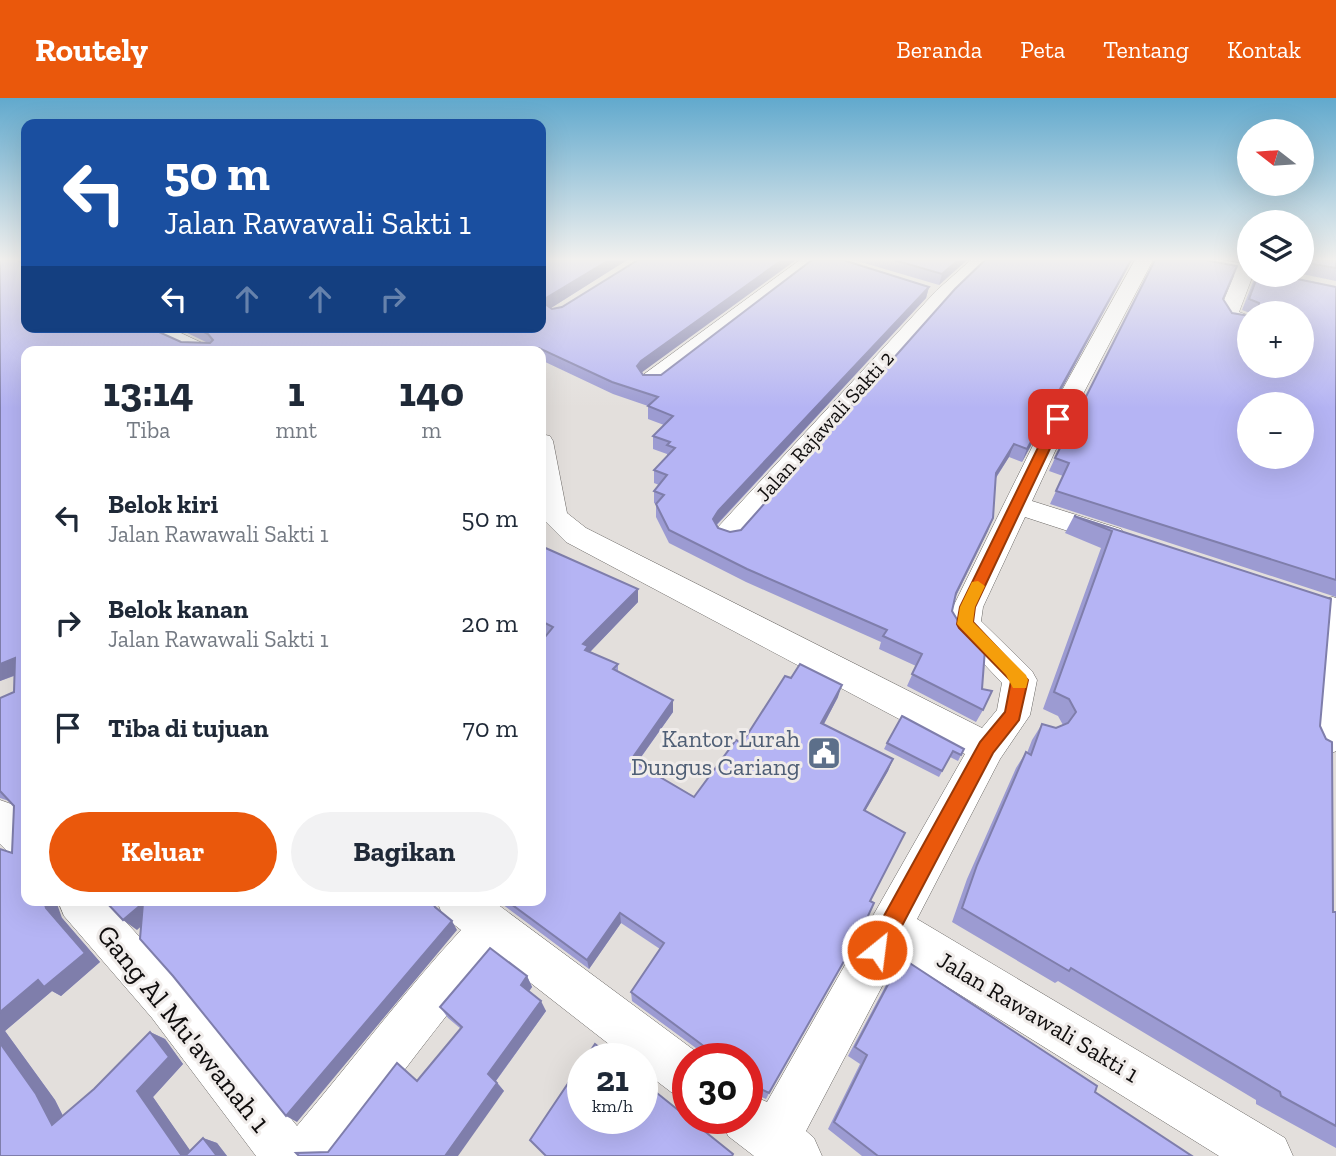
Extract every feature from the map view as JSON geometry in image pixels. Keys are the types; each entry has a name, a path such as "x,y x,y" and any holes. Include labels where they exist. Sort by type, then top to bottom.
{"street":[{"path":"651,380 745,309"},
{"name":"Jalan Rajawali Sakti 2","path":"729,533 923,309"},
{"path":"772,1138 987,748 1029,721 1020,680 965,624 968,607 1058,419 1117,309"},
{"path":"164,333 193,346"},
{"path":"1017,505 1135,544"},
{"path":"547,521 987,748"},
{"path":"1322,743 1325,605"},
{"path":"0,818 21,838"},
{"name":"Gang Al Mu'awanah 1","path":"83,906 168,1002 288,1156"},
{"path":"306,1156 408,1030 476,914 672,1063"},
{"name":"Jalan Rawawali Sakti 1","path":"890,927 1267,1156"}],"building":[{"path":"0,309 21,309 21,333 161,333 181,342 210,343 213,340 206,333 546,333 546,309 713,309 637,366 643,375 661,375 747,309 908,309 718,511 713,519 718,528 730,532 741,530 937,309 1104,309 1027,449 1014,444 996,473 993,518 956,593 952,611 985,649 982,689 992,691 983,710 912,674 922,654 883,636 887,630 747,569 669,530 656,504 664,495 654,491 667,475 654,470 675,448 667,445 670,442 653,436 673,416 648,406 658,397 612,382 546,351 546,346 21,346 21,906 45,906 85,953 44,987 38,980 0,1012 0,849 12,853 14,806 0,791 0,698 14,692 15,658 0,664"},
{"path":"1130,309 1230,309 1237,314 1237,378 1314,378 1314,309 1336,309 1336,580 1056,491 1069,463 1055,458"},
{"path":"1074,516 1331,599 1320,726 1326,739 1332,742 1333,912 1336,912 1336,1126 1281,1096 1280,1092 1071,968 1069,971 962,908 977,865 1026,752 1031,755 1042,724 1056,728 1068,723 1076,712 1069,699 1054,692 1112,531"},
{"path":"546,548 638,589 583,644 588,646 585,650 618,664 613,669 673,700 631,760 694,797 736,740 742,743 785,676 791,678 800,664 842,685 821,723 893,759 864,810 905,833 870,901 874,903 860,933 769,1093 763,1090 763,1043 700,1043 631,992 664,943 620,913 587,960 514,906 546,906 546,636 553,627 546,624"},
{"path":"902,716 964,749 961,755 953,751 942,771 887,743"},
{"path":"110,906 139,906 123,920"},
{"path":"143,906 434,906 452,921 286,1116 140,939"},
{"path":"490,948 527,976 521,985 541,1001 488,1074 497,1083 445,1156 299,1156 296,1153 328,1152 397,1063 417,1081 462,1027 440,1007"},
{"path":"902,958 1097,1086 1095,1092 1192,1156 878,1156 834,1122 867,1055 855,1047"},
{"path":"150,1032 169,1057 137,1091 182,1156 0,1156 0,1043 36,1094 52,1125 94,1089"},
{"path":"567,1085 567,1134 658,1134 658,1094 672,1105 672,1134 708,1134 733,1154 546,1156 530,1140"},
{"path":"203,1138 217,1156 185,1156"}],"slow traffic":[{"path":"978,586 968,607 965,624 1012,670 1020,683"}],"place":[{"name":"Kantor Lurah Dungus Cariang","path":"824,753"}],"route":[{"path":"877,950 987,748 1013,715 1020,680 965,624 965,617 1058,419"}]}
